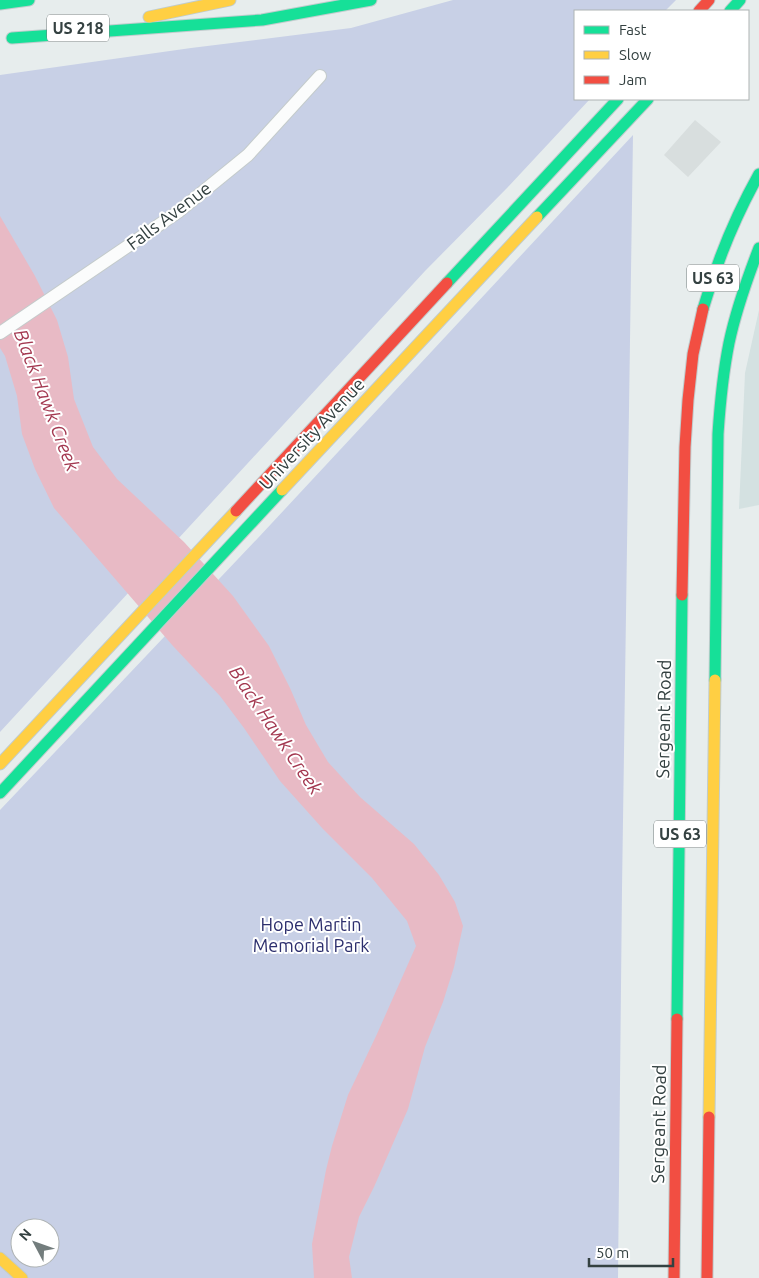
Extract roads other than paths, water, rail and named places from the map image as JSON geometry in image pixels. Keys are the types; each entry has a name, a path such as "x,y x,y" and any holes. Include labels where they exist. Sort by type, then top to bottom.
{"main road":[{"name":"US 218","path":"0,4 29,0"},
{"name":"US 218","path":"0,40 144,18 230,0"},
{"path":"12,38 262,20 371,0"},
{"path":"700,10 709,0"},
{"path":"731,10 740,0"},
{"name":"University Avenue","path":"0,764 617,100"},
{"name":"University Avenue","path":"0,793 647,100"},
{"name":"Sergeant Road","path":"674,1278 683,540 689,390 700,320 720,254 759,174"},
{"name":"US 63","path":"707,1278 718,434 722,384 733,325 759,248"},
{"path":"0,1258 22,1278"}],"street":[{"name":"Falls Avenue","path":"0,333 178,212 248,154 320,76"}],"water":[{"name":"Black Hawk Creek","path":"0,216 35,276 57,320 68,357 74,399 93,447 117,479 184,542 233,596 269,646 306,725 328,762 360,797 414,844 439,875 455,902 463,926 454,967 443,1002 425,1047 408,1109 359,1217 349,1257 352,1278 314,1278 312,1244 326,1170 348,1095 416,946 407,921 372,878 323,829 280,781 220,696 173,646 54,508 35,469 22,434 17,396 5,356 0,348"}],"park label":[{"name":"Hope Martin Memorial Park","path":"311,935"}]}
